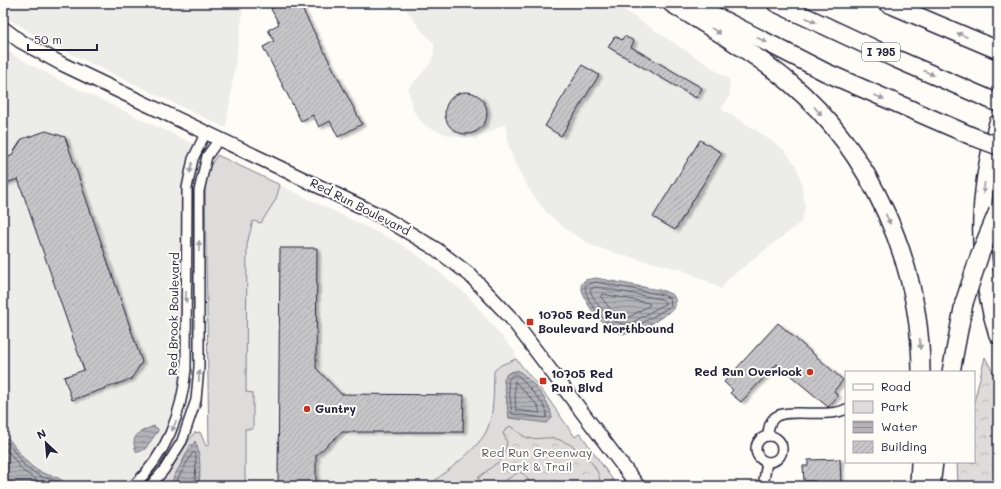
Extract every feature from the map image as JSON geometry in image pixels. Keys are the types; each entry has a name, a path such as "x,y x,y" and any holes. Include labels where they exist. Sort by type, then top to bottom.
{"highway":[{"path":"671,3 764,62 790,84 831,125 854,155 891,224 909,277 918,318 922,371"},
{"path":"690,3 825,72 998,146"},
{"name":"I 795","path":"776,3 992,100"},
{"path":"887,3 998,50"},
{"path":"998,123 984,186 982,232 984,271 998,335"},
{"path":"951,371 964,303 980,254 998,211"},
{"path":"919,486 920,463"},
{"path":"931,486 934,463"}],"main road":[{"name":"Red Run Boulevard","path":"3,28 20,40 62,64 220,138 395,223 436,249 464,271 511,318 638,486"}],"street":[{"name":"Red Brook Boulevard","path":"133,486 150,467 163,448 175,424 183,397 186,369 187,188 193,158 206,132"},
{"name":"Red Brook Boulevard","path":"150,486 164,470 182,441 196,400 199,367 199,190 207,156 220,138"},
{"path":"768,436 770,422 780,414 835,413 845,409"},
{"path":"768,436 778,439 782,454 776,460 767,462 760,458 756,446 760,439 768,436"},
{"path":"763,486 767,462"}],"shaded area":[{"path":"3,3 244,3 226,128 44,41 3,15"},
{"path":"402,3 613,3 729,79 730,96 721,109 756,130 784,150 796,165 802,184 805,208 801,222 729,278 721,289 683,270 618,254 591,245 566,229 548,214 532,194 516,166 509,147 505,124 476,139 452,136 440,132 426,126 419,119 413,110 408,89 430,64 434,53 434,43 420,29"},
{"path":"3,49 55,78 206,150 199,162 193,189 191,385 181,426 159,465 140,486 3,486"},
{"path":"280,185 397,242 423,259 467,295 515,352 516,359 501,365 494,371 493,405 487,431 477,445 428,486 245,486 245,429 253,428 252,393 246,393 247,244 254,221 276,200"}],"green space":[{"path":"217,155 280,185 276,199 261,223 253,221 247,244 246,392 253,393 253,429 245,429 245,486 198,486 200,476 191,444 172,482 174,486 158,486 194,433 200,432 206,446 209,445 205,185 209,168"},
{"path":"985,357 998,381 998,486 958,486 957,463 975,463 975,398"},
{"name":"Red Run Greenway Park & Trail","path":"516,359 547,397 575,437 580,433 617,486 428,486 468,454 486,432 491,418 494,371 501,365","holes":["512,371 523,374 546,401 551,411 509,418 504,380 507,374"]},
{"name":"Red Run Greenway Park & Trail","path":"510,426 528,438 553,438 561,440 577,449 585,455 596,470 600,486 531,486 525,475 519,472 496,486 484,486 478,478 503,458 507,442 503,433"}],"water":[{"path":"596,278 664,291 673,295 676,301 674,309 642,329 632,333 623,334 615,331 606,326 599,319 587,302 583,293 581,285 585,280"},
{"path":"518,370 540,392 548,405 552,418 546,423 509,418 504,380 507,374"},
{"path":"154,426 158,429 158,431 145,449 139,452 136,451 134,446 135,437 141,432"},
{"path":"8,438 32,467 43,473 61,479 63,481 63,486 31,486 8,481 4,477 2,465 3,440"},
{"path":"195,441 200,463 198,486 174,486 172,482 174,476"}],"building":[{"path":"282,3 299,3 362,124 338,137 330,121 319,127 313,115 301,121 263,47 274,41 268,30 279,24 271,9"},
{"path":"615,36 622,40 624,36 634,41 631,47 702,88 696,98 608,47"},
{"path":"582,65 599,75 561,136 545,126"},
{"path":"462,92 470,92 478,95 484,101 487,113 484,125 478,131 470,134 462,134 454,131 448,125 445,117 445,109 448,101 454,95"},
{"path":"46,131 65,137 142,362 131,379 72,400 64,377 84,370 18,179 3,184 3,159 11,156 22,139"},
{"path":"700,140 722,153 675,230 653,217"},
{"path":"280,248 317,248 316,368 341,394 464,395 463,432 342,432 316,455 316,486 278,486"},
{"name":"Red Run Overlook","path":"778,323 843,380 834,391 838,396 828,407 777,364 741,402 730,393 733,390 724,382"},
{"path":"840,459 841,486 815,486 815,481 804,481 803,466 808,466 808,460"}],"place":[{"name":"10705 Red Run Boulevard Northbound","path":"530,322"},
{"name":"Red Run Overlook","path":"810,372"},
{"name":"10705 Red Run Blvd","path":"543,381"},
{"name":"Guntry","path":"307,409"}]}
